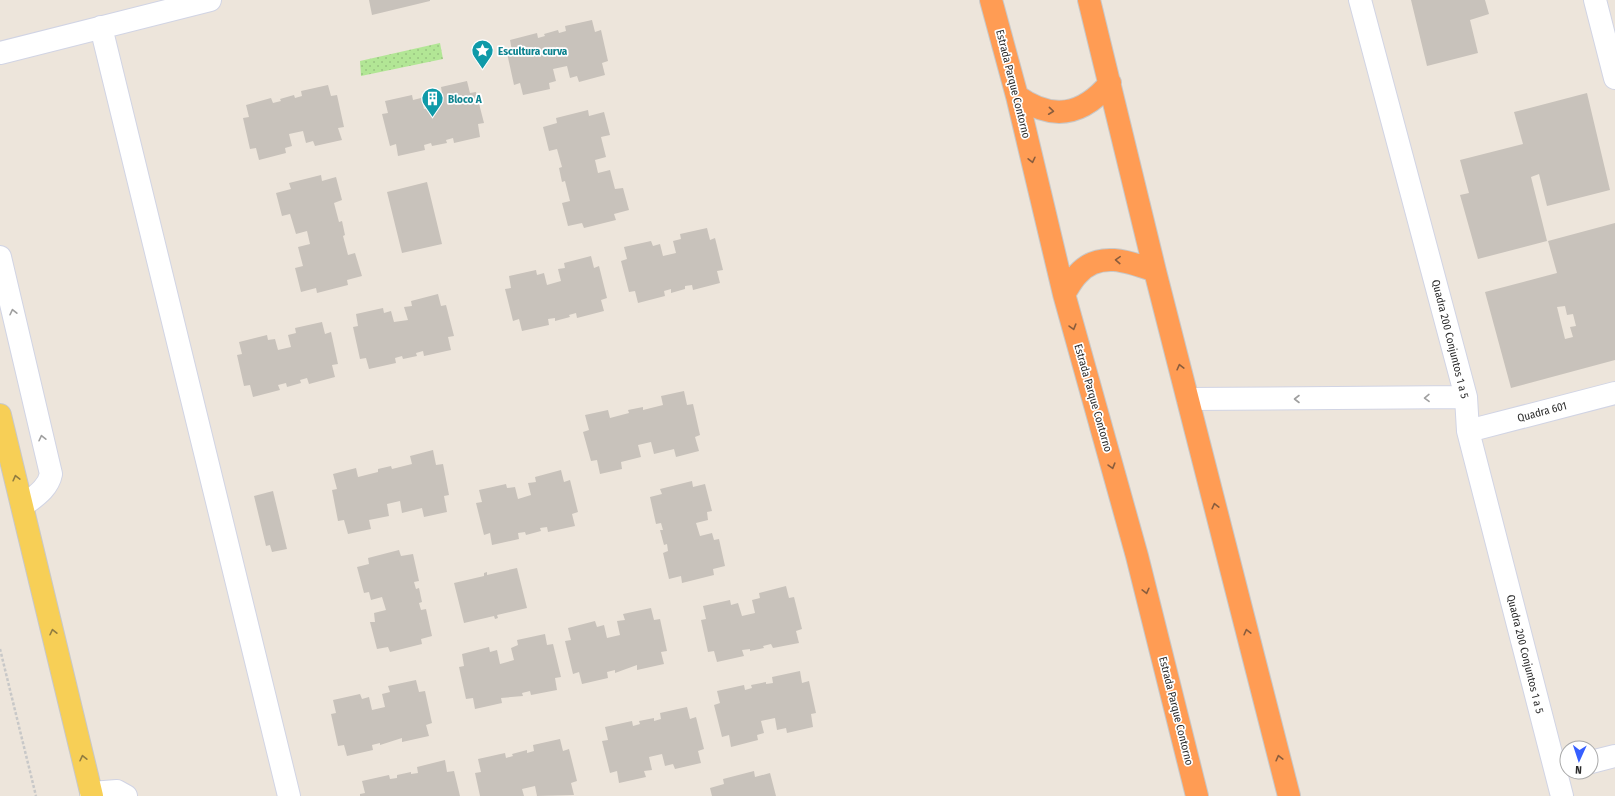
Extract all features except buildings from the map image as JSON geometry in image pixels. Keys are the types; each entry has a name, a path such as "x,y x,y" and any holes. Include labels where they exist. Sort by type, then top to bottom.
{"highway":[{"name":"Estrada Parque Contorno","path":"991,0 1064,294 1137,556 1197,796"},
{"path":"1089,0 1155,271 1288,796"},
{"path":"1016,96 1031,106 1048,112 1066,112 1084,107 1098,97 1110,83"},
{"path":"1064,294 1077,274 1086,266 1099,262 1113,260 1128,261 1155,271"}],"main road":[{"path":"0,415 91,794"}],"street":[{"path":"0,53 210,0"},
{"name":"Quadra 200 Conjuntos 1 a 5","path":"1360,0 1466,397 1468,431 1559,764"},
{"path":"1595,0 1615,78"},
{"path":"102,27 289,796"},
{"path":"0,257 51,474 50,482 23,506"},
{"name":"Quadra 601","path":"1468,431 1615,393"},
{"path":"1188,399 1466,397"},
{"path":"1599,760 1615,756"},
{"name":"Quadra 200 Conjuntos 1 a 5","path":"1561,780 1562,796"},
{"path":"91,794 117,791 126,796"}],"path":[{"path":"0,649 36,796"}],"green space":[{"path":"440,43 443,59 361,76 360,61"}],"place":[{"name":"Escultura curva","path":"482,70"},
{"name":"Bloco A","path":"433,118"}]}
